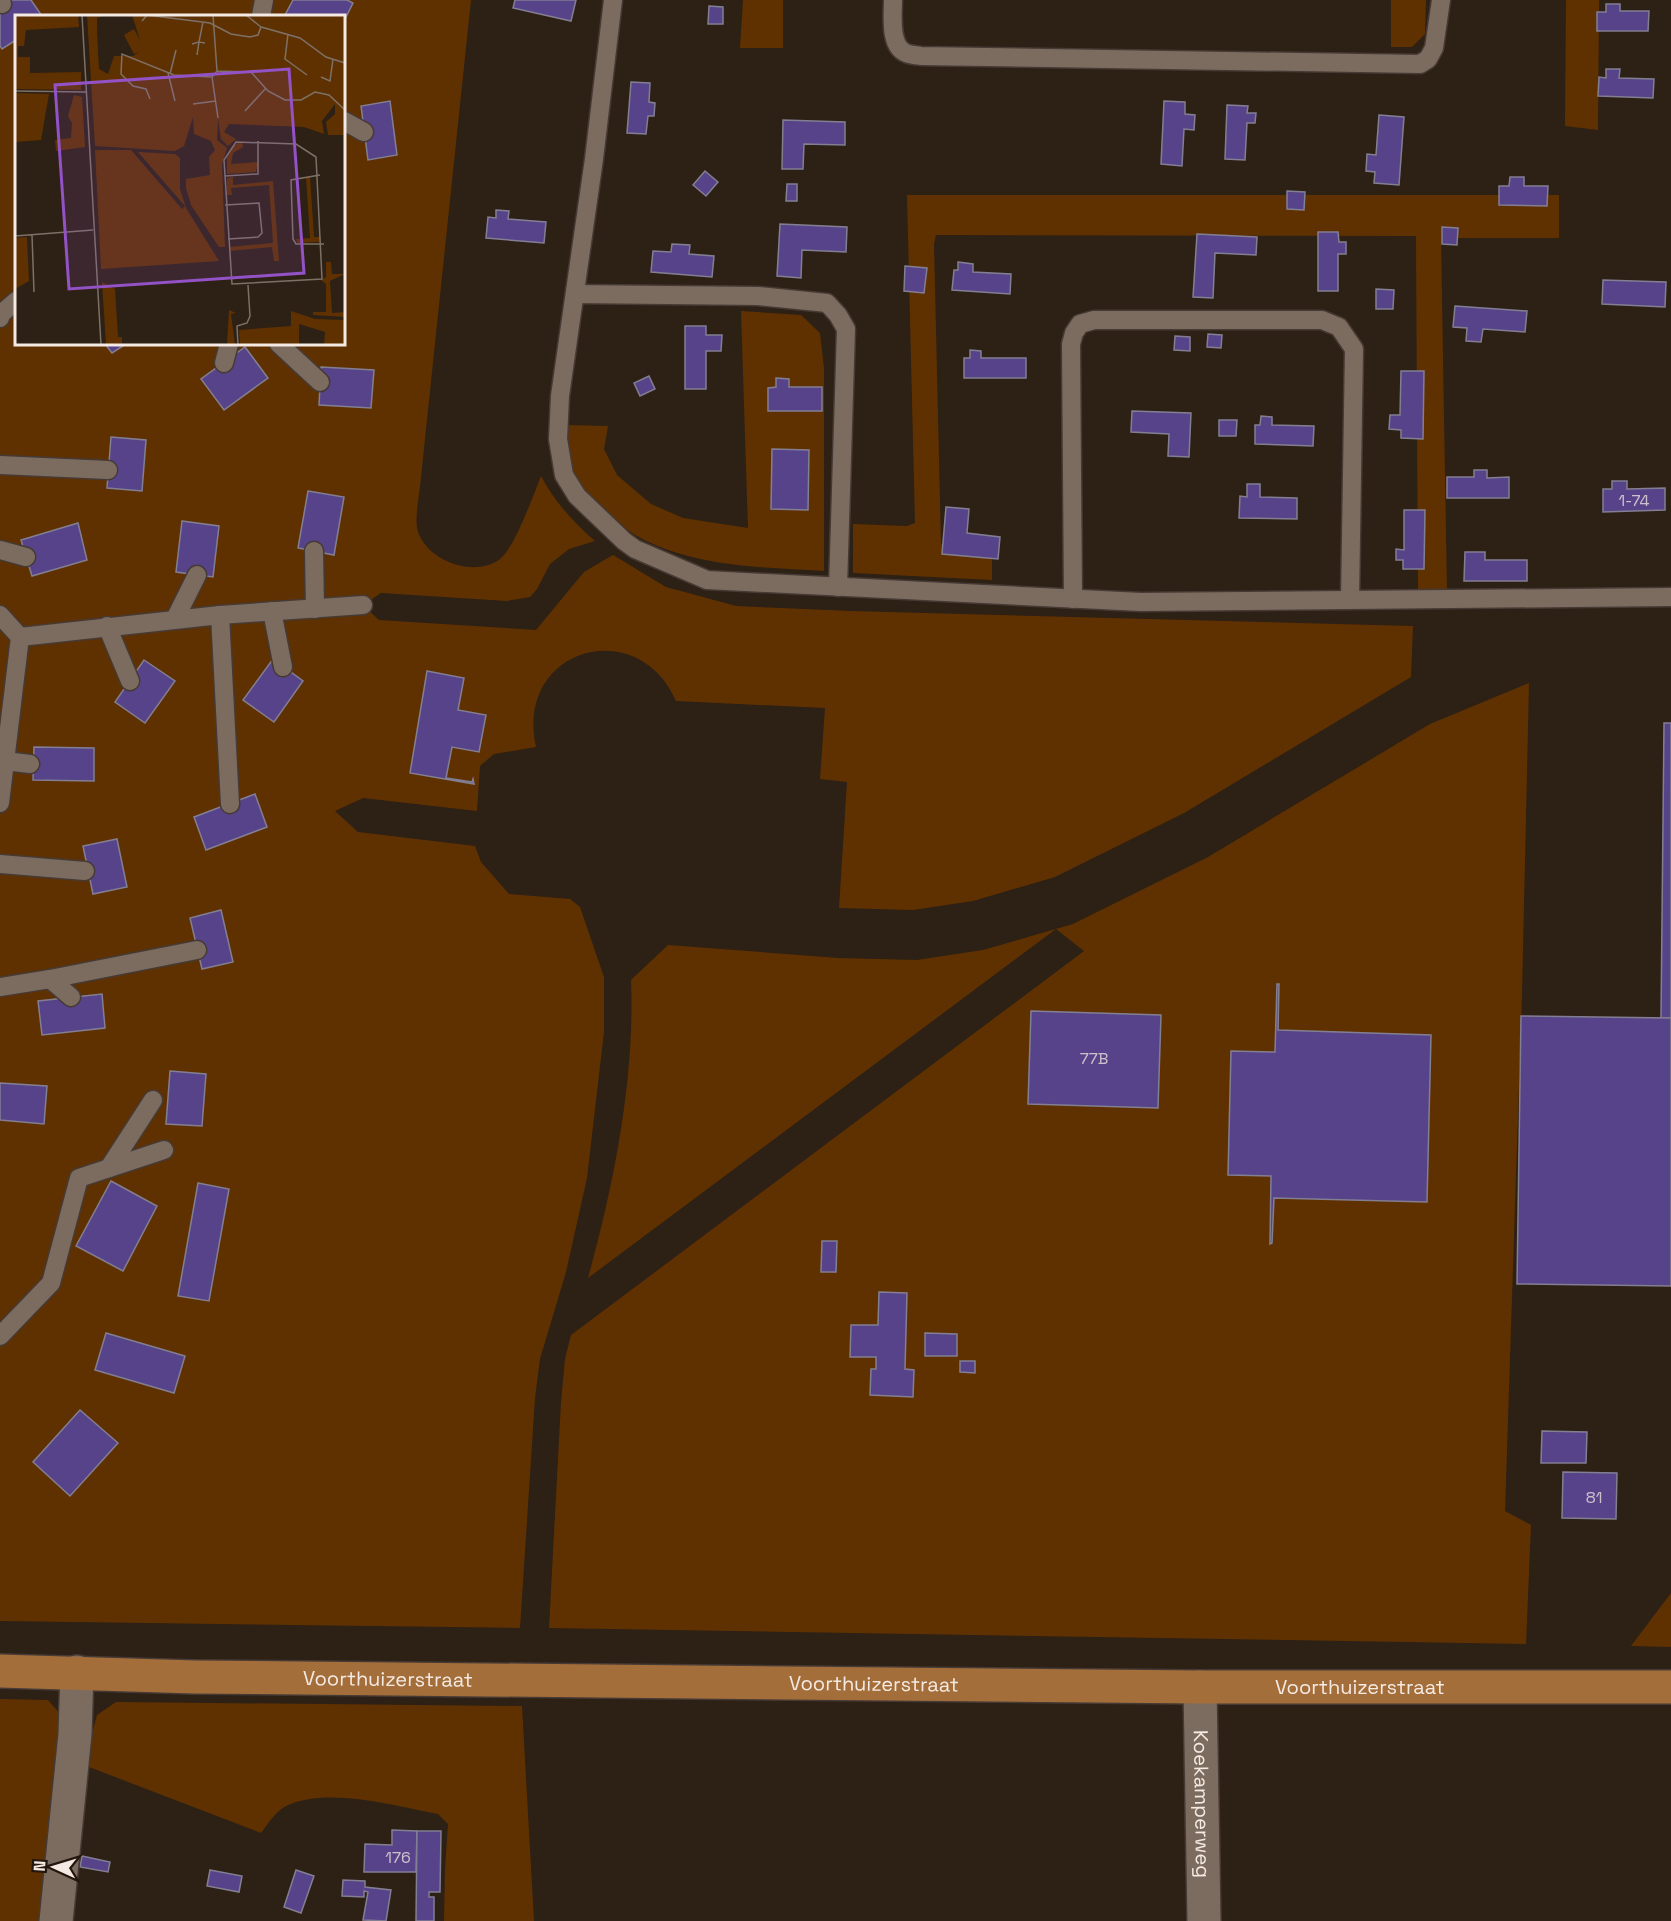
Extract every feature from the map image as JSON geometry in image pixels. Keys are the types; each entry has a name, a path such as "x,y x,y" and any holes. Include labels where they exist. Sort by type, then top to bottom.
{"main road":[{"name":"Voorthuizerstraat","path":"0,1671 195,1677 1200,1687 1671,1688"}],"street":[{"path":"56,1921 75,1734 77,1672"},
{"name":"Koekamperweg","path":"1200,1687 1204,1921"}],"lane":[{"path":"261,15 264,0"},
{"path":"613,0 560,396 558,439 564,476 577,496 635,549 707,580 1073,599 1142,602 1671,597"},
{"path":"893,0 898,46 905,53 921,56 1420,64 1428,59 1434,48 1441,0"},
{"path":"345,122 364,132"},
{"path":"574,294 758,296 827,303 838,315 846,329 838,587"},
{"path":"0,318 1,314 15,302"},
{"path":"1073,599 1071,344 1080,324 1094,320 1322,320 1339,327 1354,349 1350,600"},
{"path":"224,363 229,345"},
{"path":"280,345 320,382"},
{"path":"0,465 108,470"},
{"path":"0,550 26,557"},
{"path":"314,551 315,609"},
{"path":"175,620 197,575"},
{"path":"20,637 220,615 363,605"},
{"path":"272,612 284,666"},
{"path":"0,615 20,637 0,803"},
{"path":"220,615 230,804"},
{"path":"106,626 130,681"},
{"path":"5,761 30,764"},
{"path":"0,864 85,871"},
{"path":"0,987 197,950"},
{"path":"50,979 71,997"},
{"path":"109,1168 153,1100"},
{"path":"0,1336 51,1283 79,1178 164,1150"}],"shaded area":[{"path":"0,0 471,0 417,510 417,528 429,549 439,557 464,566 489,565 500,559 511,544 541,476 565,511 595,541 569,549 550,564 537,589 530,597 507,601 381,593 363,605 379,620 536,630 584,572 613,555 666,587 736,606 1413,626 1411,677 1184,813 1055,877 973,901 913,910 839,908 847,782 820,779 825,708 676,701 658,674 635,657 609,651 584,654 561,666 543,686 534,713 536,747 494,754 480,766 477,811 363,798 335,811 358,832 475,846 481,862 509,894 570,899 580,907 604,977 604,1032 587,1178 566,1272 540,1359 535,1398 520,1628 0,1621"},
{"path":"743,0 783,0 783,48 740,48"},
{"path":"1391,0 1426,0 1425,34 1412,47 1391,47"},
{"path":"1566,0 1599,0 1598,130 1565,126"},
{"path":"907,195 1559,195 1559,238 1441,238 1447,592 1418,593 1416,236 936,235 934,244 941,544 992,542 992,580 853,573 853,524 907,526 915,523"},
{"path":"741,311 801,315 820,333 824,368 824,571 729,564 668,550 639,537 613,520 578,484 571,471 565,425 608,426 604,449 617,475 651,504 683,518 748,528"},
{"path":"1529,683 1522,993 1505,1511 1531,1525 1526,1644 549,1628 561,1402 565,1359 571,1335 1084,951 1056,929 588,1278 621,1131 630,1055 631,980 668,945 838,958 917,960 983,950 1073,924 1208,857 1430,724"},
{"path":"1671,1593 1671,1647 1631,1646"},
{"path":"0,1699 48,1700 61,1715 42,1921 0,1921"},
{"path":"116,1702 522,1706 534,1921 444,1921 448,1824 438,1814 361,1799 302,1800 282,1809 261,1833 89,1767 97,1715"}],"building":[{"path":"8,0 31,0 41,15 15,15 15,41 2,49 0,46 0,5"},
{"path":"293,0 347,0 353,3 345,19 345,15 285,15"},
{"path":"515,0 576,0 571,21 513,8"},
{"path":"1606,4 1620,4 1620,11 1649,11 1648,31 1597,31 1597,12 1606,12"},
{"path":"709,6 723,7 723,24 708,24"},
{"path":"1606,69 1620,69 1619,78 1654,79 1653,98 1598,96 1599,77 1606,78"},
{"path":"631,82 650,83 649,102 655,103 654,116 648,116 646,134 627,133"},
{"path":"390,101 397,155 368,160 361,106"},
{"path":"1164,101 1185,102 1185,114 1195,115 1194,130 1184,129 1182,166 1161,164"},
{"path":"1227,105 1248,106 1247,113 1256,113 1255,123 1247,123 1245,160 1225,159"},
{"path":"1379,115 1404,117 1399,185 1374,183 1375,172 1366,171 1367,154 1376,155"},
{"path":"783,120 845,122 845,145 804,144 803,169 782,169"},
{"path":"705,171 718,182 706,196 693,185"},
{"path":"1510,177 1524,177 1524,186 1548,186 1547,206 1499,205 1499,186 1509,186"},
{"path":"787,184 797,184 797,201 786,201"},
{"path":"1287,191 1305,192 1304,210 1287,209"},
{"path":"496,210 509,211 508,219 546,222 544,243 486,238 488,217 496,218"},
{"path":"780,224 847,227 846,252 802,250 801,278 777,276"},
{"path":"1442,227 1458,228 1457,245 1442,244"},
{"path":"1318,232 1338,232 1339,242 1346,242 1346,254 1338,254 1338,291 1318,291"},
{"path":"1197,234 1257,237 1256,255 1215,253 1213,298 1193,297"},
{"path":"672,244 690,245 689,254 714,256 712,277 651,272 653,251 671,252"},
{"path":"958,262 973,264 973,272 1011,274 1010,294 952,290 954,270 958,270"},
{"path":"905,266 927,268 924,293 904,291"},
{"path":"1603,280 1666,282 1665,307 1602,304"},
{"path":"1376,289 1394,290 1393,309 1376,309"},
{"path":"1455,306 1527,311 1525,332 1483,329 1481,342 1466,341 1467,328 1453,327"},
{"path":"685,326 706,326 706,335 722,335 721,351 706,351 706,389 685,389"},
{"path":"1208,334 1222,335 1221,348 1207,347"},
{"path":"1175,336 1190,337 1190,351 1174,350"},
{"path":"106,345 124,345 112,353"},
{"path":"245,347 268,378 224,410 201,379"},
{"path":"970,350 981,351 981,358 1026,358 1026,378 964,378 964,358 970,358"},
{"path":"321,367 374,370 371,408 319,405"},
{"path":"1401,371 1424,371 1423,439 1401,438 1401,430 1389,429 1390,415 1400,415"},
{"path":"649,376 655,389 640,396 634,383"},
{"path":"776,378 789,379 789,387 822,387 822,411 768,411 768,388 776,387"},
{"path":"1132,411 1191,413 1189,457 1168,456 1169,434 1131,432"},
{"path":"1261,416 1272,417 1272,425 1314,426 1313,446 1255,444 1255,425 1260,425"},
{"path":"1219,420 1237,420 1236,436 1219,436"},
{"path":"111,437 146,440 142,491 107,488"},
{"path":"772,449 809,450 808,510 771,509"},
{"path":"1474,470 1487,470 1487,478 1509,477 1509,498 1447,498 1447,477 1474,477"},
{"path":"1612,481 1627,481 1627,489 1665,488 1665,510 1603,512 1603,489 1612,489"},
{"path":"1247,484 1260,484 1260,497 1297,498 1297,519 1239,518 1240,496 1247,497"},
{"path":"308,491 344,497 334,555 298,548"},
{"path":"946,507 969,509 967,533 1000,537 998,559 942,554"},
{"path":"1404,510 1425,510 1424,569 1403,569 1403,560 1396,560 1396,549 1404,550"},
{"path":"182,521 219,526 213,577 176,572"},
{"path":"78,523 87,560 32,576 21,540"},
{"path":"1465,552 1485,552 1485,560 1527,560 1527,581 1464,581"},
{"path":"273,659 303,681 274,722 243,700"},
{"path":"144,660 175,681 145,723 115,702"},
{"path":"427,671 464,678 458,710 486,715 479,752 452,747 446,778 472,782 473,779 474,784 410,773"},
{"path":"1664,723 1671,723 1671,1018 1661,1018"},
{"path":"34,747 94,748 94,781 33,780"},
{"path":"255,794 267,827 206,850 194,817"},
{"path":"117,839 127,887 93,894 83,846"},
{"path":"221,910 233,962 202,969 190,918"},
{"path":"1277,984 1279,984 1278,1030 1431,1035 1427,1202 1274,1198 1272,1243 1270,1244 1271,1176 1228,1175 1231,1051 1275,1052"},
{"path":"102,994 105,1028 42,1035 38,1001"},
{"path":"1031,1011 1161,1015 1158,1108 1028,1104"},
{"path":"1521,1016 1671,1018 1671,1286 1517,1284"},
{"path":"170,1071 206,1074 202,1126 166,1124"},
{"path":"0,1083 47,1086 44,1124 0,1120"},
{"path":"111,1181 157,1206 123,1271 76,1246"},
{"path":"198,1183 229,1189 209,1301 178,1296"},
{"path":"822,1241 837,1241 836,1272 821,1272"},
{"path":"879,1292 907,1293 905,1369 914,1370 913,1397 870,1395 871,1369 876,1369 876,1357 850,1357 851,1325 878,1325"},
{"path":"106,1333 185,1356 174,1393 95,1370"},
{"path":"925,1333 957,1334 957,1356 925,1356"},
{"path":"960,1361 975,1361 975,1373 960,1372"},
{"path":"80,1410 118,1443 70,1496 33,1462"},
{"path":"1542,1431 1587,1432 1586,1463 1541,1463"},
{"path":"1563,1472 1617,1473 1616,1519 1562,1518"},
{"path":"392,1830 417,1831 416,1872 364,1872 365,1844 392,1845"},
{"path":"417,1831 441,1831 440,1892 429,1892 429,1897 434,1897 434,1921 416,1921"},
{"path":"82,1856 110,1862 108,1872 80,1867"},
{"path":"210,1870 242,1876 239,1892 207,1886"},
{"path":"296,1870 314,1876 301,1913 284,1907"},
{"path":"343,1880 365,1881 365,1887 391,1890 386,1921 363,1920 368,1892 364,1891 364,1897 342,1896"}]}
